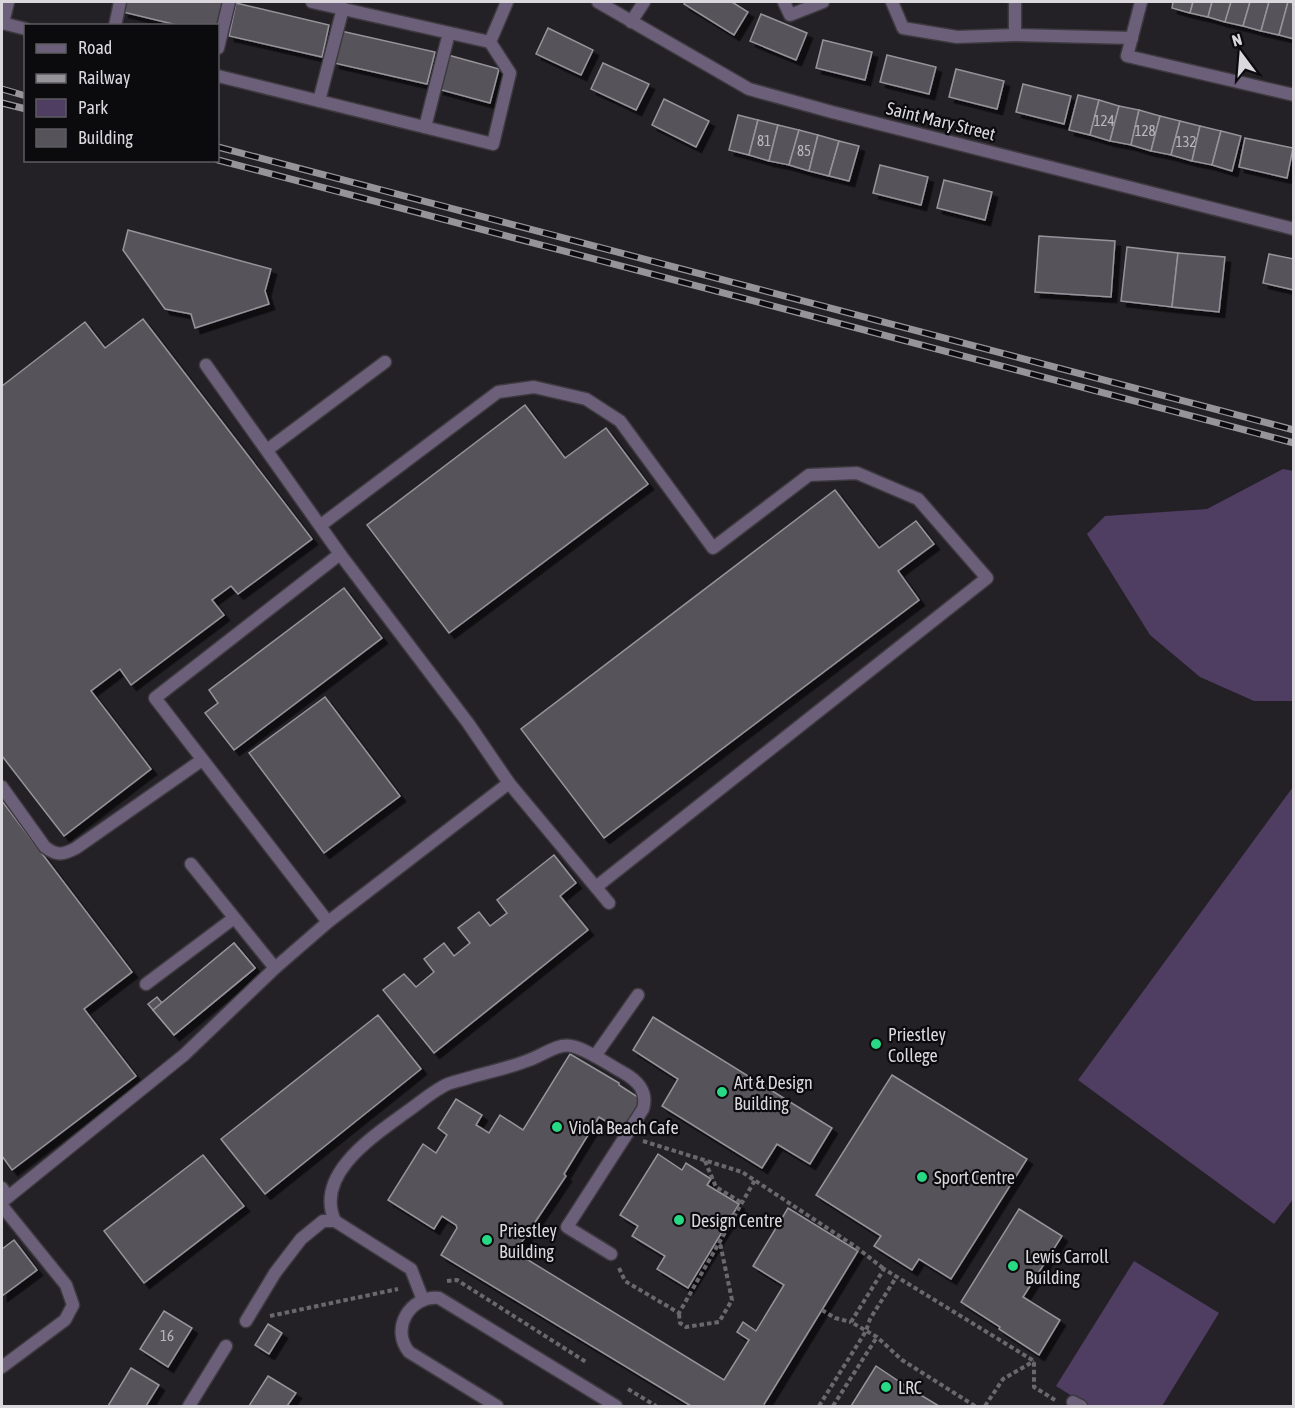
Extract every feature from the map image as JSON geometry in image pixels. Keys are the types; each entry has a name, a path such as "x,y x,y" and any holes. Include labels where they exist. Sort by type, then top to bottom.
{"street":[{"path":"8,2 2,23 24,28"},
{"path":"115,24 120,2"},
{"path":"219,44 229,2"},
{"path":"219,76 493,144 510,73 490,42 312,2"},
{"path":"490,42 507,2"},
{"name":"Saint Mary Street","path":"598,2 749,89 843,115 1293,228"},
{"path":"632,22 644,2"},
{"path":"784,2 790,15 823,2"},
{"path":"892,2 903,28 957,37 1132,38"},
{"path":"1015,2 1015,36"},
{"path":"1141,2 1127,56 1293,95"},
{"path":"319,101 343,8"},
{"path":"425,127 449,33"},
{"path":"267,450 386,362"},
{"path":"206,365 340,554 468,723 509,783 609,903"},
{"path":"321,525 498,392 534,387 586,399 620,421 713,548 809,475 857,473 918,499 987,578 596,886"},
{"path":"328,922 155,698 340,554"},
{"path":"2,787 45,847 54,854 64,854 202,760"},
{"path":"2,1367 65,1320 73,1305 66,1286 3,1198 184,1055 275,968 328,922 509,783"},
{"path":"191,864 275,968"},
{"path":"146,984 234,918"},
{"path":"595,1056 638,995"},
{"path":"335,1221 330,1210 330,1197 346,1161 384,1128 443,1086 571,1045 633,1078 640,1085 645,1102 643,1109 567,1227 612,1254"},
{"path":"246,1321 275,1273 301,1239 322,1221 335,1221 411,1269 423,1300"},
{"path":"497,1407 409,1352 402,1344 400,1335 403,1324 411,1308 417,1302 430,1297 439,1298 616,1407"},
{"path":"189,1407 226,1346"}],"path":[{"path":"626,1136 742,1172 856,1247 884,1269 1034,1360"},
{"path":"705,1160 716,1187 742,1203"},
{"path":"720,1242 732,1300 719,1322 686,1327 680,1323 679,1313 755,1180"},
{"path":"612,1254 625,1281 679,1313"},
{"path":"851,1322 884,1269"},
{"path":"819,1407 897,1276"},
{"path":"822,1310 835,1318 851,1322 877,1337 902,1360 975,1407"},
{"path":"833,1407 877,1337"},
{"path":"1034,1360 1034,1388 1058,1402"},
{"path":"984,1407 1003,1379 1034,1360"}],"green space":[{"path":"1283,469 1294,471 1293,701 1254,701 1200,677 1150,635 1087,534 1105,516 1207,509"},
{"path":"1293,787 1294,1198 1274,1224 1078,1080"},
{"path":"1134,1261 1219,1313 1162,1406 1088,1406 1056,1386"}],"building":[{"path":"126,2 224,2 218,24 173,24 123,12"},
{"path":"685,2 732,2 748,12 734,35 684,4"},
{"path":"1173,2 1193,2 1190,13 1172,8"},
{"path":"1193,2 1212,2 1208,17 1190,13"},
{"path":"1212,2 1231,2 1225,22 1208,17"},
{"path":"1231,2 1250,2 1243,26 1225,22"},
{"path":"1250,2 1269,2 1261,31 1243,26"},
{"path":"1269,2 1288,2 1279,35 1261,31"},
{"path":"1288,2 1294,3 1294,39 1279,35"},
{"path":"236,3 329,25 322,57 229,36"},
{"path":"761,14 807,33 796,60 750,41"},
{"path":"548,28 593,50 581,75 536,54"},
{"path":"341,31 435,52 427,84 334,63"},
{"path":"823,40 872,52 865,80 816,68"},
{"path":"448,55 499,69 490,103 438,89"},
{"path":"887,55 936,67 929,94 880,82"},
{"path":"603,63 649,84 636,110 591,89"},
{"path":"956,69 1004,81 997,109 949,97"},
{"path":"1023,84 1071,96 1064,124 1016,112"},
{"path":"1078,95 1099,100 1090,135 1069,130"},
{"path":"664,99 709,121 696,147 652,125"},
{"path":"1099,100 1119,106 1110,141 1090,135"},
{"path":"1119,106 1139,110 1131,145 1110,141"},
{"path":"1139,110 1160,116 1151,151 1131,145"},
{"path":"738,115 758,120 749,155 729,150"},
{"path":"1160,116 1180,121 1171,155 1151,151"},
{"path":"758,120 778,125 769,161 749,155"},
{"path":"1180,121 1200,126 1192,161 1171,155"},
{"path":"778,125 799,130 789,165 769,161"},
{"path":"1200,126 1221,131 1212,165 1192,161"},
{"path":"799,130 818,135 809,171 789,165"},
{"path":"1221,131 1241,136 1232,171 1212,165"},
{"path":"818,135 839,141 829,176 809,171"},
{"path":"1245,138 1293,148 1287,178 1239,167"},
{"path":"839,141 859,146 849,181 829,176"},
{"path":"880,165 928,177 921,205 873,193"},
{"path":"944,180 992,192 985,220 937,208"},
{"path":"128,230 271,269 265,291 269,304 195,328 191,314 165,309 123,250"},
{"path":"1039,236 1115,241 1111,297 1035,292"},
{"path":"1127,247 1178,253 1172,307 1121,301"},
{"path":"1178,253 1225,257 1219,312 1172,307"},
{"path":"1269,254 1294,259 1294,290 1263,283"},
{"path":"143,319 312,539 238,594 231,586 212,600 224,615 131,685 120,669 91,691 151,769 64,836 2,756 2,386 85,322 105,348"},
{"path":"525,405 565,458 606,428 648,484 449,633 367,525"},
{"path":"835,490 879,548 916,521 934,544 898,571 919,600 604,838 521,729"},
{"path":"344,588 382,638 234,750 205,713 218,703 209,690"},
{"path":"325,697 400,796 324,853 249,753"},
{"path":"2,801 132,972 84,1009 136,1076 12,1170 2,1156"},
{"path":"554,855 576,883 560,896 588,930 434,1053 383,990 404,974 416,987 434,972 424,959 444,943 454,956 470,943 458,928 479,912 490,926 507,913 497,900"},
{"path":"234,943 255,968 174,1035 148,1004 157,997 162,1003"},
{"path":"234,943 255,968 174,1035 153,1010"},
{"path":"378,1015 421,1069 265,1194 221,1139"},
{"name":"Art & Design Building","path":"653,1017 832,1128 810,1164 777,1144 762,1168 662,1106 678,1079 633,1050"},
{"name":"Priestley Building","path":"570,1054 644,1101 624,1132 599,1117 564,1174 566,1176 515,1252 724,1380 749,1340 737,1332 743,1322 756,1331 784,1285 753,1266 788,1208 858,1251 763,1406 691,1406 441,1255 457,1228 456,1225 442,1216 434,1229 388,1200 423,1144 436,1153 447,1135 438,1128 456,1099 482,1115 476,1125 489,1133 500,1115 523,1130"},
{"name":"Sport Centre","path":"892,1075 1027,1159 951,1279 919,1259 912,1270 874,1246 881,1236 816,1195"},
{"name":"Design Centre","path":"658,1154 682,1170 686,1163 711,1179 707,1185 739,1204 688,1288 657,1269 665,1256 632,1236 638,1226 620,1215"},
{"path":"203,1155 244,1206 144,1283 104,1231"},
{"name":"Lewis Carroll Building","path":"1019,1209 1062,1236 1023,1297 1060,1320 1039,1355 961,1302"},
{"path":"14,1240 37,1270 2,1296 2,1249"},
{"path":"164,1311 192,1328 168,1367 140,1349"},
{"path":"268,1324 282,1333 269,1354 255,1345"},
{"name":"LRC","path":"876,1366 909,1388 939,1406 851,1406"},
{"path":"131,1368 159,1385 146,1406 108,1406"},
{"path":"268,1376 296,1393 287,1406 249,1406"}],"railway":[{"path":"2,89 24,95"},
{"path":"2,103 24,108"},
{"path":"219,147 1294,430"},
{"path":"219,160 1294,443"}],"place":[{"name":"Priestley College","path":"876,1044"},
{"name":"Art & Design Building","path":"722,1092"},
{"name":"Viola Beach Cafe","path":"557,1127"},
{"name":"Sport Centre","path":"922,1177"},
{"name":"Design Centre","path":"679,1220"},
{"name":"Priestley Building","path":"487,1240"},
{"name":"Lewis Carroll Building","path":"1013,1266"},
{"name":"LRC","path":"886,1387"}]}
